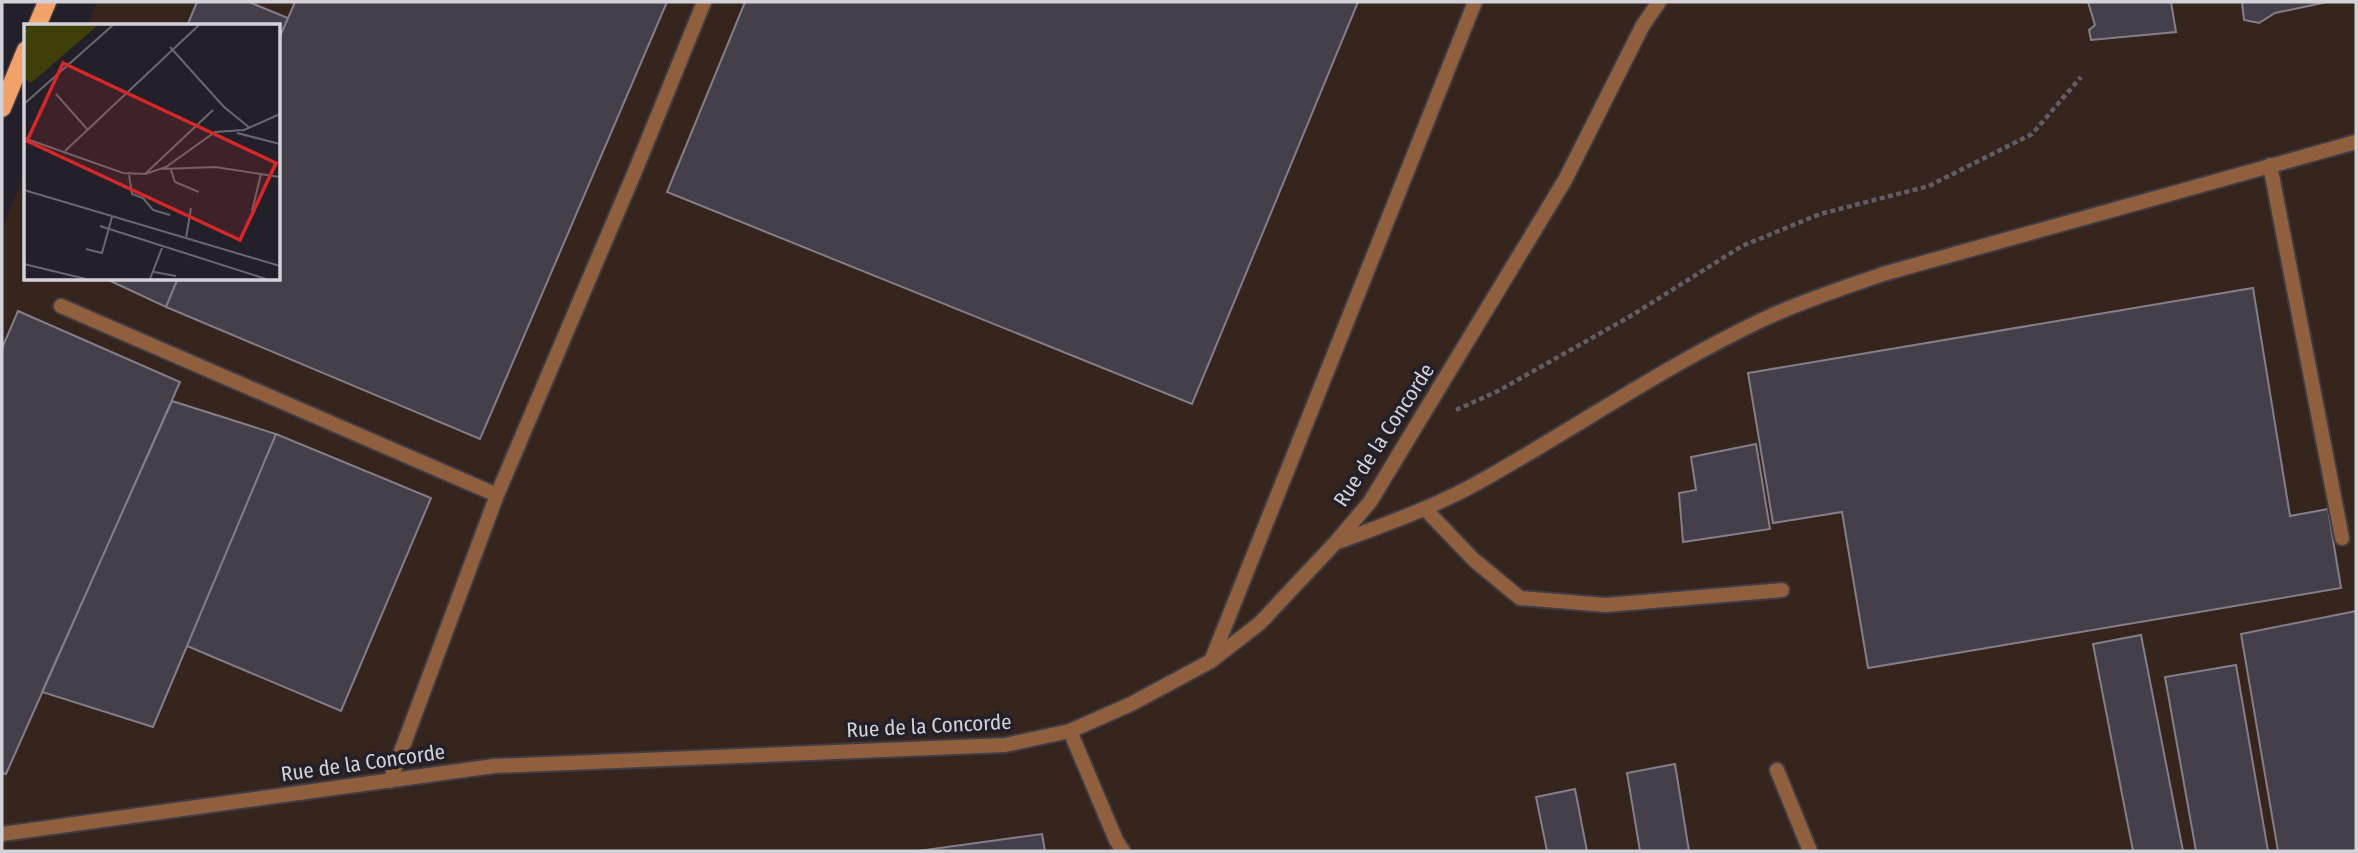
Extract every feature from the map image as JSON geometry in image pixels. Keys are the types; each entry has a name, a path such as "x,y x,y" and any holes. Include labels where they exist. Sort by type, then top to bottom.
{"main road":[{"path":"38,24 47,2"},
{"path":"2,108 24,55"}],"street":[{"path":"390,781 497,495 704,2"},
{"path":"1211,661 1475,2"},
{"name":"Rue de la Concorde","path":"2,834 494,766 1005,745 1070,731 1130,704 1211,661 1260,623 1370,502 1565,180 1643,25 1659,2"},
{"path":"1335,543 1425,509 1486,478 1716,343 1765,318 1815,298 1883,274 2356,142"},
{"path":"2270,165 2342,538"},
{"path":"61,306 497,495"},
{"path":"1425,509 1474,561 1520,598 1606,605 1782,590"},
{"path":"1070,731 1123,851"},
{"path":"1777,770 1810,851"}],"path":[{"path":"1417,427 1499,391 1629,317 1742,246 1820,214 1929,186 2032,134 2081,77"}],"shaded area":[{"path":"97,2 2356,2 2356,851 2,851 2,228 24,175 24,280 280,280 280,24 88,24"}],"building":[{"path":"197,2 249,2 288,18 280,36 280,24 188,24"},
{"path":"295,2 667,2 480,439 166,307 177,280 280,280 280,36"},
{"path":"745,2 1358,2 1192,404 667,192"},
{"path":"2088,2 2171,2 2176,32 2091,40 2089,30 2095,25"},
{"path":"2242,2 2327,2 2275,13 2259,23 2244,20"},
{"path":"108,280 177,280 166,307"},
{"path":"2253,288 2290,516 2328,509 2341,588 1868,668 1842,512 1773,523 1748,373"},
{"path":"18,311 180,382 6,774 2,773 2,348"},
{"path":"172,401 276,434 153,727 42,692"},
{"path":"276,434 431,498 341,711 187,646"},
{"path":"1756,444 1770,529 1683,542 1679,493 1696,490 1691,457"},
{"path":"2356,611 2356,851 2278,851 2241,634"},
{"path":"2141,635 2183,851 2133,851 2093,644"},
{"path":"2236,665 2268,851 2196,851 2165,677"},
{"path":"1675,764 1689,851 1640,851 1627,773"},
{"path":"1575,789 1587,851 1547,851 1536,797"},
{"path":"1042,834 1045,851 918,851"}]}
